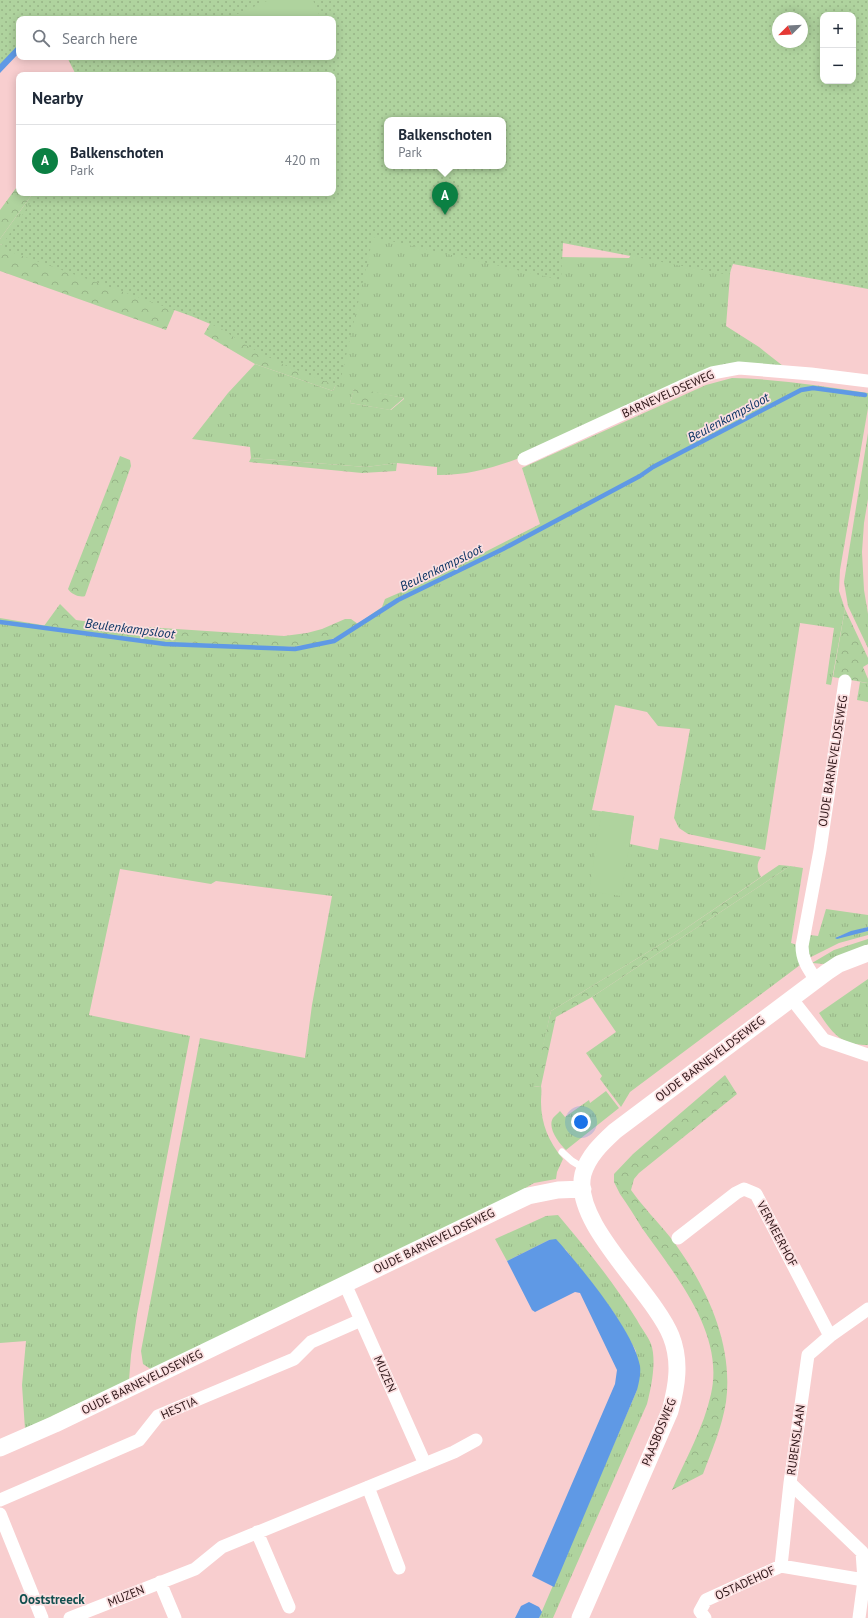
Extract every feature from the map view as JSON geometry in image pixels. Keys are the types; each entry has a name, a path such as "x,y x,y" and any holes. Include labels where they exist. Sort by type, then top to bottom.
{"street":[{"name":"BARNEVELDSEWEG","path":"524,459 698,378 726,370 739,368 758,369 868,381"},
{"name":"OUDE BARNEVELDSEWEG","path":"816,980 806,965 802,955 802,946 820,850 845,681"},
{"name":"OUDE BARNEVELDSEWEG","path":"0,1448 56,1424 528,1196 558,1190 583,1189 583,1176 590,1158 600,1145 615,1131 838,964 868,953"},
{"path":"791,998 824,1040 868,1054"},
{"name":"PAASBOSWEG","path":"580,1618 670,1410 677,1378 677,1366 673,1344 662,1318 594,1224 589,1215 583,1189"},
{"name":"VERMEERHOF","path":"678,1238 736,1193 744,1189 756,1194 830,1336"},
{"name":"MUZEN","path":"345,1284 425,1464"},
{"name":"RUBENSLAAN","path":"859,1618 864,1580 865,1549 790,1483 808,1355 830,1336 868,1309"},
{"name":"HESTIA","path":"0,1500 139,1440 158,1416 294,1359 311,1342 361,1320"},
{"name":"MUZEN","path":"70,1618 195,1568 222,1547 454,1452 476,1440"},
{"name":"OSTADEHOF","path":"781,1566 790,1483"},
{"path":"368,1487 399,1568"},
{"path":"0,1514 42,1618"},
{"path":"257,1532 289,1607"},
{"name":"OSTADEHOF","path":"705,1618 700,1611 706,1600 781,1566 864,1580"},
{"name":"MUZEN","path":"160,1582 176,1618"}],"lane":[{"path":"562,1152 572,1161 585,1169"}],"green space":[{"path":"0,0 868,0 868,289 733,264 729,275 563,243 561,280 373,237 339,387 282,364 249,347 220,328 191,316 0,248 35,196 336,196 336,72 74,72 68,60 336,60 336,16 16,16 16,53 0,67"},
{"path":"269,0 313,0 320,16 235,16"},
{"path":"336,57 486,60 568,186 554,280 558,257 629,258 633,252 731,263 726,326 759,347 783,366 743,364 533,453 476,471 437,475 437,467 397,463 366,467 251,458 250,447 192,439 228,393 255,364 333,391 337,382 238,333 0,244 0,239 31,196 336,196 336,72 333,72 333,60 336,60","holes":["354,389 404,398 391,410 350,403"]},
{"path":"16,188 16,196 31,196 0,239 0,210"},
{"path":"0,244 175,309 166,330 0,271"},
{"path":"211,322 337,382 333,391 255,364 204,334"},
{"path":"732,378 783,381 868,393 868,408 840,570 839,591 845,609 831,685 826,684 834,628 800,623 765,850 688,834 679,828 674,818 690,729 658,726 647,712 615,705 592,810 634,816 630,844 658,850 660,838 761,857 758,862 758,867 761,877 679,933 551,1011 534,1087 541,1086 541,1110 544,1125 550,1139 563,1159 557,1172 556,1179 534,1183 512,1196 152,1370 143,1364 141,1351 200,1038 305,1058 312,1005 332,896 216,881 211,884 120,869 89,1015 190,1036 137,1314 129,1380 25,1429 22,1385 26,1341 0,1343 0,618 114,637 271,648 320,644 342,635 382,607 385,599 438,576 540,524 522,468 706,385"},
{"path":"354,388 404,398 390,410 350,403"},
{"path":"868,433 868,499 864,523 862,552 864,590 868,614 868,648 848,606 844,582"},
{"path":"120,456 130,460 131,466 85,596 78,596 73,594 68,589"},
{"path":"251,458 366,467 397,463 396,471 362,473 249,462"},
{"path":"60,604 76,620 116,625 284,636 307,633 322,629 345,619 351,619 358,624 342,635 320,644 271,648 137,639 44,626"},
{"path":"845,609 868,658 868,664 863,667 868,683 833,677"},
{"path":"860,682 868,683 868,702 857,700"},
{"path":"602,811 634,816 621,896 589,891"},
{"path":"779,865 790,866 592,997 556,1017 541,1086 533,1087 551,1011 679,933"},
{"path":"790,866 803,868 791,943 797,945 800,965 630,1092 621,1107 600,1079 602,1076 586,1053 616,1032 592,997"},
{"path":"826,909 868,915 868,927 836,937 868,931 868,935 839,943 809,958 807,953 810,935 818,936"},
{"path":"868,939 868,946 824,964 812,963 834,950"},
{"path":"868,979 868,1045 851,1043 839,1037 829,1027 819,1013"},
{"path":"725,1075 737,1094 639,1173 634,1179 631,1190 670,1237 695,1274 714,1315 726,1358 726,1402 722,1420 703,1474 672,1490 699,1431 708,1406 711,1394 713,1371 711,1349 704,1327 694,1306 669,1265 642,1228 620,1194 614,1182 614,1174 633,1154"},
{"path":"606,1091 619,1108 566,1150 557,1139 553,1131 553,1118 560,1111 565,1117 589,1100 590,1103"},
{"path":"558,1215 599,1266 637,1320 651,1344 653,1351 653,1366 652,1382 647,1404 553,1618 539,1618 637,1390 636,1351 612,1310 566,1250 549,1240 507,1261 495,1239 546,1216"}],"water":[{"path":"16,47 16,56 0,73 0,64"},
{"path":"868,927 868,931 837,939 835,938 851,931"},
{"path":"556,1239 592,1282 628,1335 636,1352 640,1372 637,1390 554,1587 532,1576 615,1384 617,1370 580,1293 575,1292 535,1312 532,1310 507,1261 549,1240"},
{"path":"529,1602 539,1607 542,1612 539,1618 515,1618 521,1606"}],"waterway":[{"name":"Beulenkampsloot","path":"0,622 165,644 295,649 334,641 398,600 503,549 640,476 653,467 801,390 813,388 865,395"}],"place":[{"name":"Balkenschoten","path":"445,215"}],"district":[{"name":"Ooststreeck","path":"52,1599"}]}
